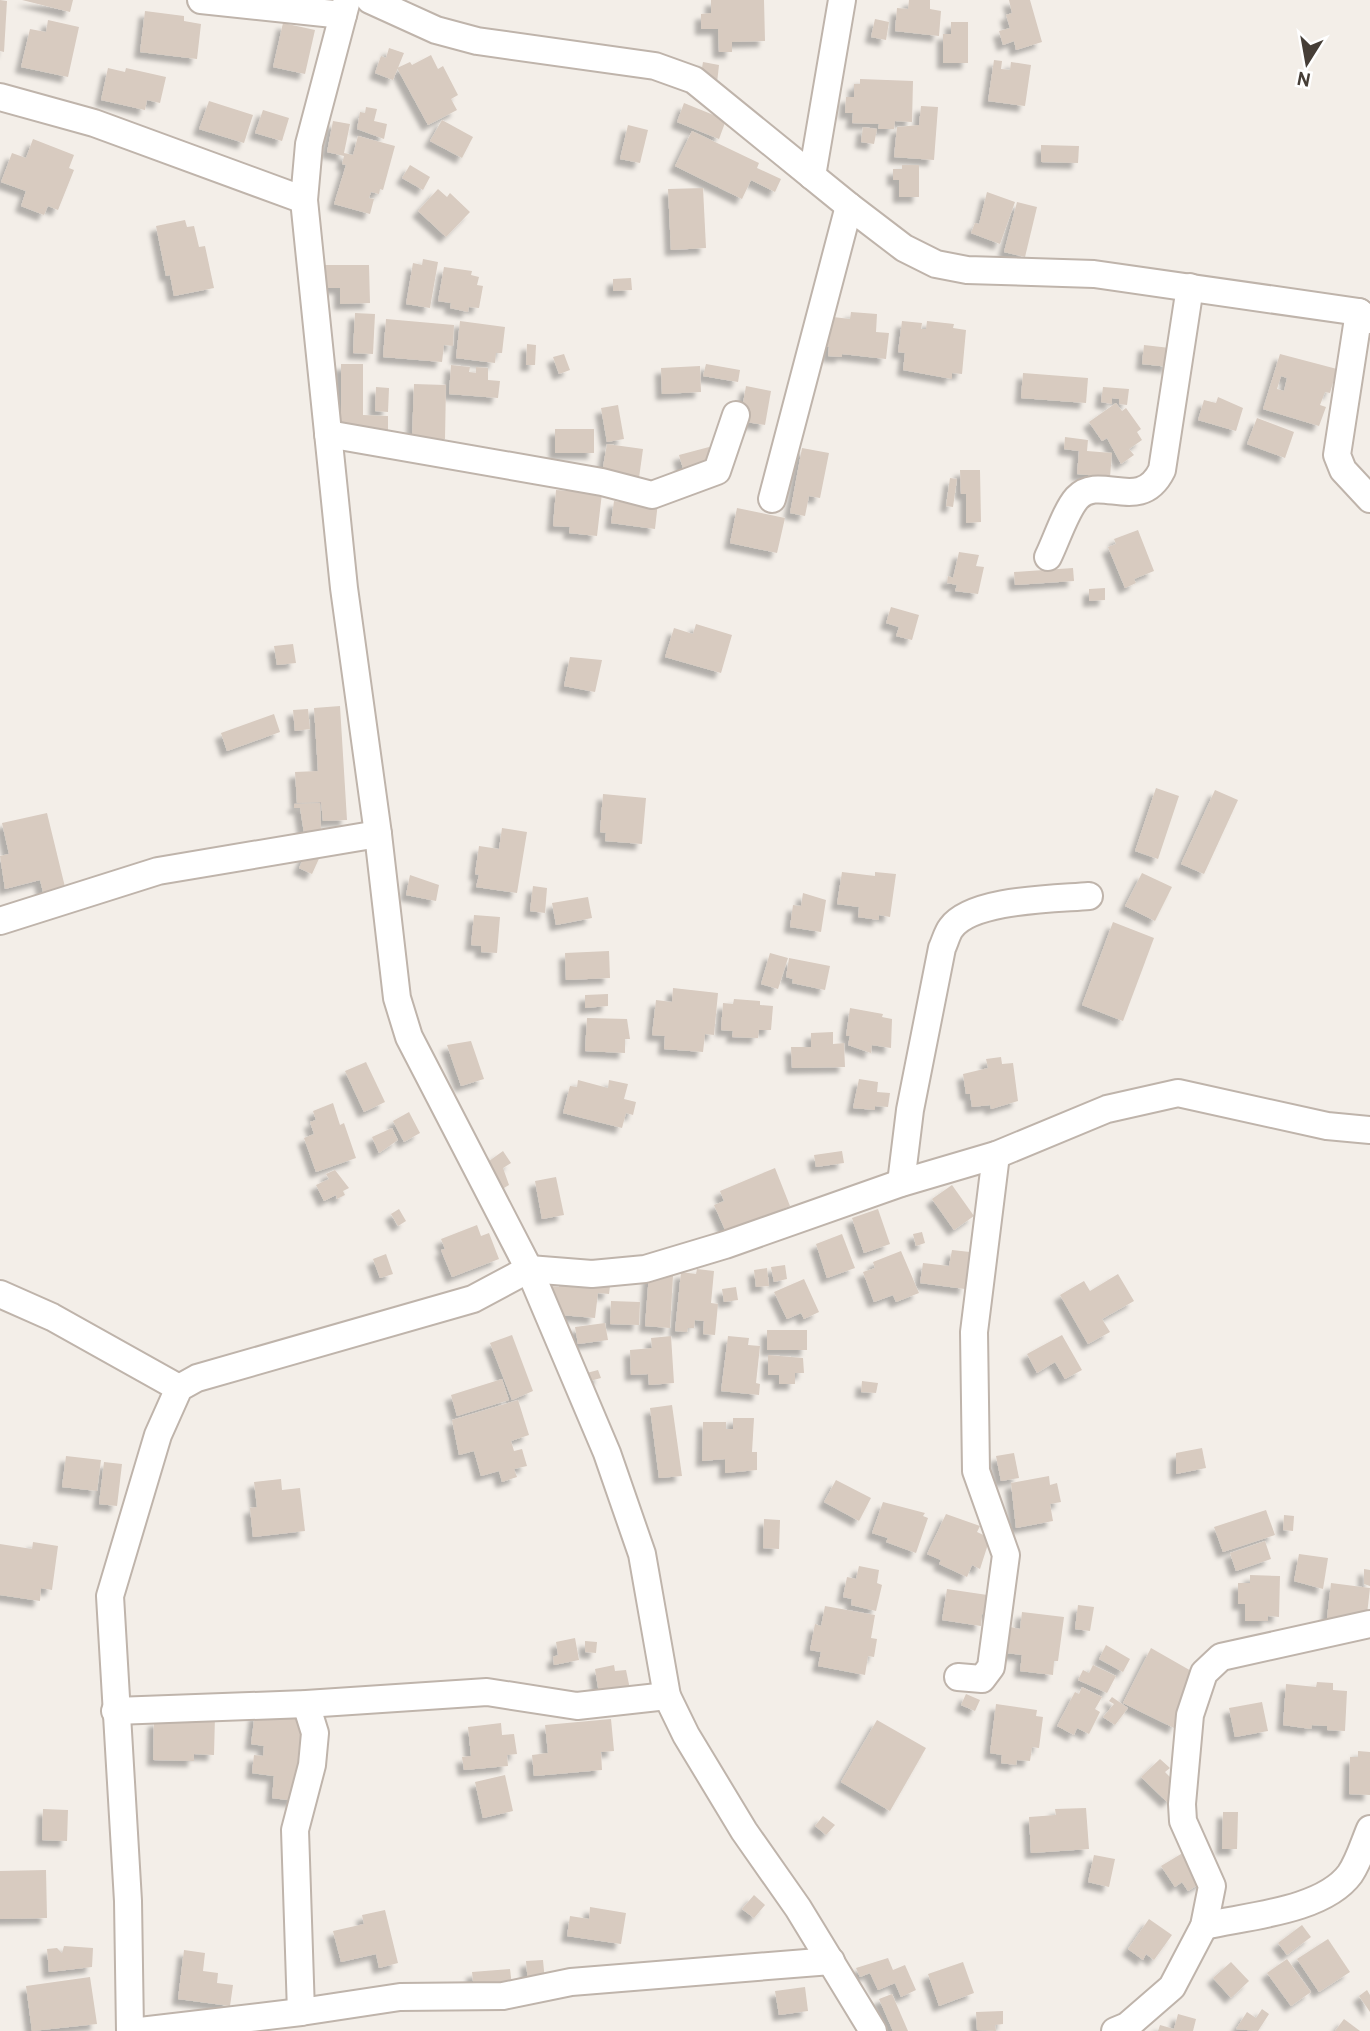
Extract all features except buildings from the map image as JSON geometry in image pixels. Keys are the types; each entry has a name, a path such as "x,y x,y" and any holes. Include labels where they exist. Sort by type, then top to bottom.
{"street":[{"path":"201,0 345,8 309,144 304,200 344,587 379,834 397,998 409,1037 529,1269 607,1453 642,1553 667,1696 686,1735 744,1831 831,1961 873,2031"},
{"path":"370,0 436,30 477,41 655,66 694,80 904,248 936,264 967,270 1094,274 1365,316 1337,455 1343,470 1370,499"},
{"path":"812,176 842,0"},
{"path":"0,97 94,123 304,200"},
{"path":"772,499 849,206"},
{"path":"1048,557 1077,497 1092,490 1140,491 1155,485 1162,470 1190,287"},
{"path":"328,435 602,482 652,495 717,471 736,415"},
{"path":"0,921 158,871 379,834"},
{"path":"901,1183 910,1110 936,975 942,948 952,926 970,913 1010,903 1089,896"},
{"path":"130,2031 128,1901 110,1596 158,1435 179,1388 197,1378 473,1299 529,1269 592,1274 645,1269 725,1245 901,1183 996,1155 1107,1109 1178,1093 1327,1126 1370,1130"},
{"path":"958,1677 982,1679 991,1667 1006,1555 976,1471 974,1332 996,1155"},
{"path":"0,1294 52,1317 179,1388"},
{"path":"1115,2031 1127,2026 1172,1987 1204,1926 1212,1886 1183,1821 1182,1804 1190,1715 1204,1673 1221,1657 1370,1624"},
{"path":"115,1711 306,1704 487,1692 577,1706 667,1696"},
{"path":"282,2022 295,1830 312,1765 315,1733 306,1704"},
{"path":"1204,1926 1310,1903 1335,1890 1351,1872 1370,1829"},
{"path":"140,2031 282,2022 400,1997 503,1996 571,1982 831,1961"}]}
